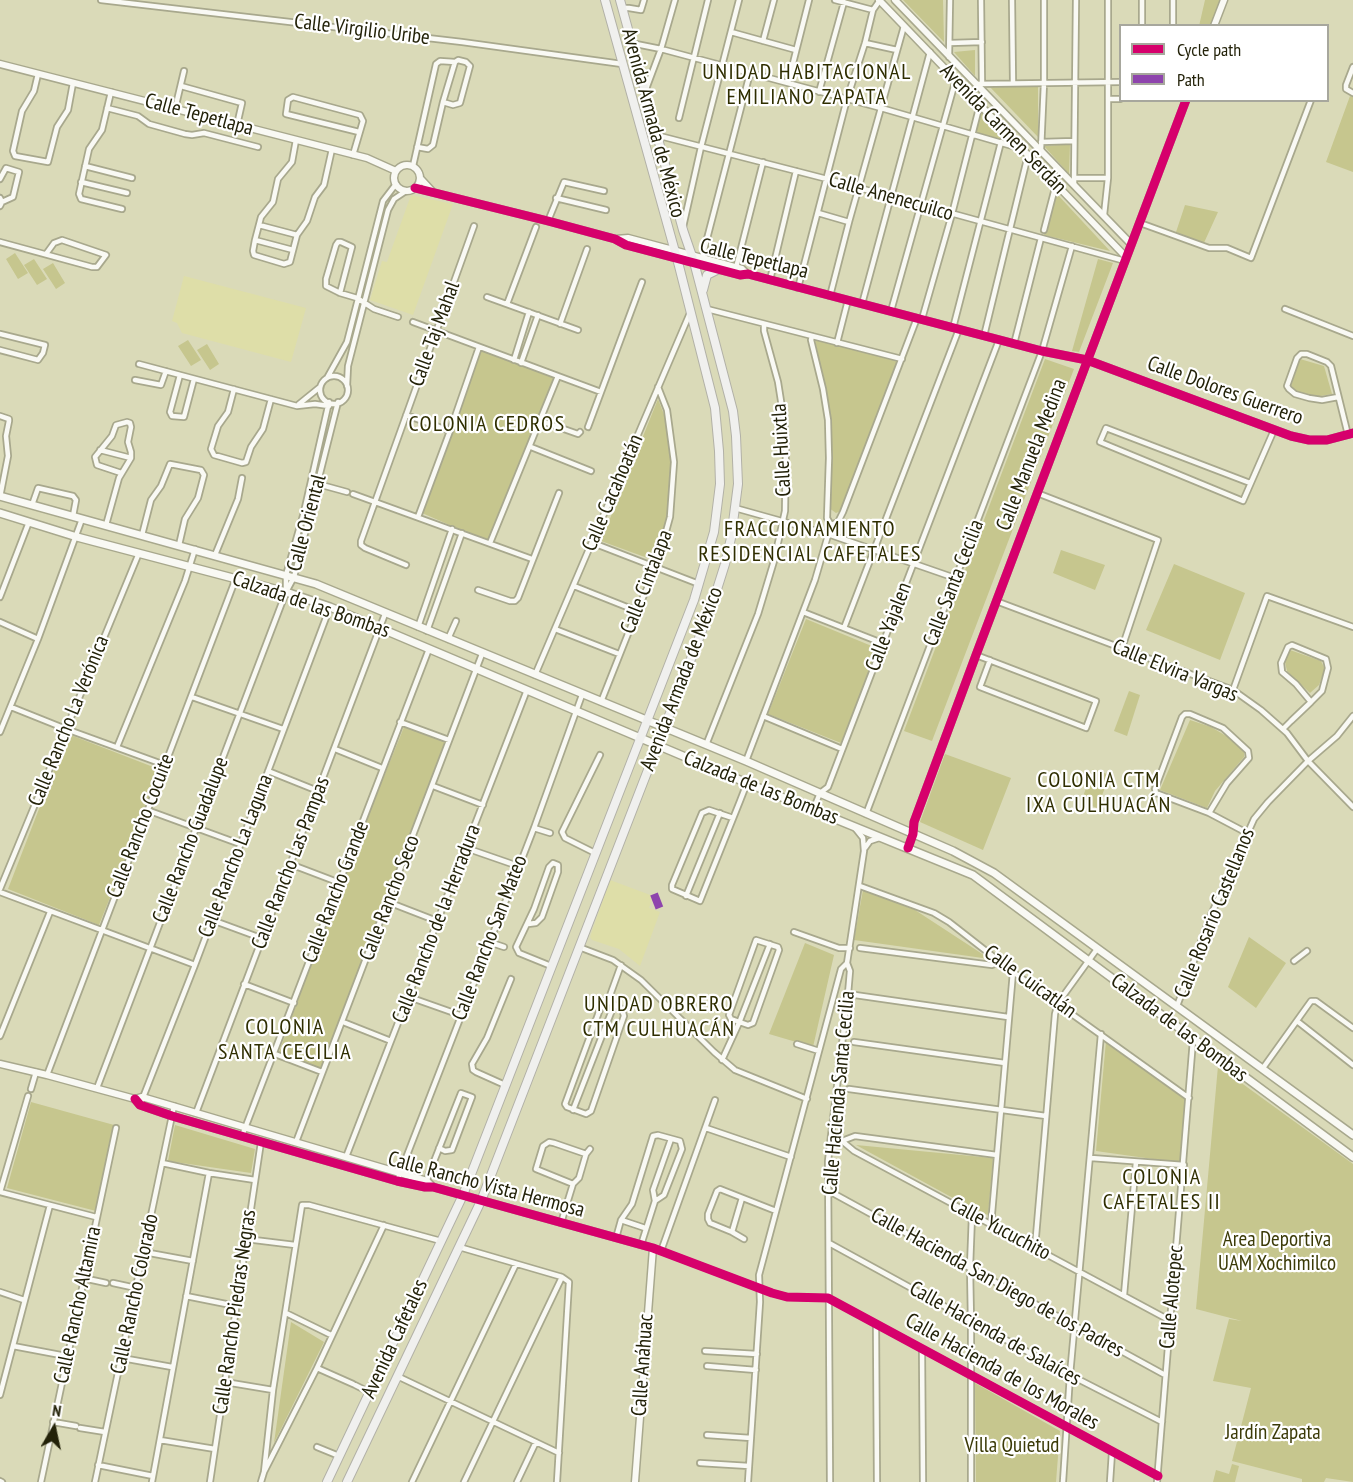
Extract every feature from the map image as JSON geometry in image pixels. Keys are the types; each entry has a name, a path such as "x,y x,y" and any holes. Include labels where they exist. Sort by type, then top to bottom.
{"main road":[{"name":"Avenida Armada de México","path":"463,1195 699,584 714,532 718,507 719,451 715,408 677,258 605,0"},
{"name":"Avenida Armada de México","path":"481,1201 713,602 725,564 735,508 738,461 733,411 621,4"},
{"path":"702,295 707,275 719,269"},
{"name":"Calzada de las Bombas","path":"0,496 290,576 746,761 953,851 994,873 1353,1135"},
{"name":"Calzada de las Bombas","path":"0,513 77,537 286,592 330,608 973,875 1353,1157"},
{"path":"948,864 953,851"},
{"name":"Avenida Cafetales","path":"327,1482 463,1195"},
{"name":"Avenida Cafetales","path":"346,1482 481,1201"}],"street":[{"name":"Calle Virgilio Uribe","path":"101,0 453,41 622,64"},
{"path":"621,4 641,10 644,0"},
{"path":"645,92 661,49 675,0"},
{"path":"679,118 708,0"},
{"path":"683,230 701,147 740,0"},
{"path":"763,41 774,0"},
{"path":"788,83 809,0"},
{"path":"835,0 873,10"},
{"path":"798,288 847,99 873,10 880,0"},
{"name":"Avenida Carmen Serdán","path":"880,0 1125,259"},
{"name":"Avenida Carmen Serdán","path":"895,0 950,57 980,84 1131,244"},
{"path":"950,0 950,57"},
{"path":"981,0 980,84 1119,82"},
{"path":"1012,0 1012,83"},
{"path":"1041,151 1044,0"},
{"path":"1076,0 1074,182 1107,178"},
{"path":"1104,215 1109,82 1108,0"},
{"path":"1142,0 1142,24"},
{"path":"1173,0 1173,24"},
{"path":"1215,24 1224,0"},
{"path":"819,92 844,2"},
{"path":"830,296 904,26"},
{"path":"731,33 796,50"},
{"path":"950,43 982,42"},
{"path":"631,43 693,57 1022,148"},
{"path":"865,43 897,50"},
{"path":"862,304 930,52"},
{"path":"413,166 436,64 440,61 466,62 470,66 461,99 457,105 443,102"},
{"path":"417,147 431,148 455,62"},
{"name":"Calle Tepetlapa","path":"0,64 332,149 382,163 396,171"},
{"path":"1353,66 1346,85 1346,89 1353,93"},
{"path":"175,109 184,71"},
{"path":"702,258 750,73"},
{"path":"38,74 34,91 21,111 13,154 48,162 57,127 68,110 73,83"},
{"path":"891,311 956,80"},
{"path":"181,86 242,104 237,125"},
{"path":"111,92 102,130 91,144 84,166 79,194 81,199 122,209"},
{"path":"353,155 363,121 360,115 293,97 288,100 286,114 359,132"},
{"path":"1108,99 1119,99"},
{"name":"Calle Manuela Medina","path":"908,848 914,822 996,601 1185,102"},
{"path":"1140,224 1209,248 1227,248 1251,258 1310,102"},
{"path":"107,108 138,116 149,124 185,134 204,132 258,147"},
{"path":"831,525 838,522 843,512 919,319 952,214 978,112"},
{"name":"Calle Anenecuilco","path":"656,135 1125,259"},
{"path":"297,140 292,162 278,179 273,202 261,216 255,240 254,255 284,264 290,262 297,234 307,221 315,196 324,185 332,149"},
{"path":"1041,142 1074,141"},
{"path":"844,628 956,328 1000,142"},
{"path":"984,336 1028,155"},
{"path":"736,268 762,162"},
{"path":"406,190 396,184 394,177 396,171 405,165 413,166 418,170 420,178 432,191"},
{"path":"84,166 132,178"},
{"path":"0,179 6,168 19,172 13,197 1,202"},
{"path":"770,280 796,171"},
{"path":"383,201 391,204 406,190 415,188 420,178"},
{"path":"81,182 127,193"},
{"path":"548,221 564,182 604,191"},
{"path":"297,406 320,387 344,351 383,201 396,184"},
{"path":"1044,230 1056,184"},
{"name":"Calle Tepetlapa","path":"415,188 548,221 677,258 702,258 736,268 747,274 798,288 1042,351 1087,360"},
{"path":"556,198 606,210"},
{"name":"Calle Oriental","path":"290,576 339,402 345,398 348,366 391,204"},
{"path":"818,213 849,222"},
{"path":"259,225 297,234"},
{"name":"Calle Taj Mahal","path":"406,565 365,548 361,544 474,226"},
{"path":"507,304 536,227"},
{"name":"Calle Tepetlapa","path":"615,239 628,238 673,250 719,269 747,274"},
{"path":"1014,344 1041,238"},
{"path":"0,242 92,267 97,267 106,255 62,240 54,243 46,254"},
{"path":"255,240 292,250"},
{"path":"340,293 352,247 338,242 326,286 340,293 357,298 374,309 398,317"},
{"name":"Calle Santa Cecilia","path":"866,814 1042,351 1072,246"},
{"path":"560,324 587,249"},
{"path":"588,427 642,282"},
{"path":"487,297 579,330"},
{"path":"837,343 848,300"},
{"path":"706,309 902,359"},
{"path":"1285,309 1353,336"},
{"name":"Calle Cacahoatán","path":"535,676 691,311"},
{"path":"514,360 529,312"},
{"path":"521,363 538,315"},
{"path":"413,322 601,392"},
{"name":"Calle Huixtla","path":"706,746 758,614 783,521 786,443 778,382 764,331 765,324"},
{"path":"350,327 357,329"},
{"path":"0,334 45,345 42,358 38,360 0,350"},
{"path":"746,761 815,580 831,525 827,518 828,420 810,340 812,336"},
{"name":"Calle Yajalen","path":"813,810 820,793 828,787 999,340"},
{"path":"418,517 479,347"},
{"path":"1338,397 1322,400 1309,398 1295,394 1289,389 1287,386 1297,358 1301,354 1327,362 1330,366 1351,434"},
{"name":"Calle Dolores Guerrero","path":"1087,360 1274,430 1309,440 1327,440 1351,434"},
{"path":"139,364 297,406 339,402"},
{"path":"135,380 161,385 166,371"},
{"path":"180,375 170,412 172,416 184,417 194,379"},
{"path":"490,543 558,376"},
{"path":"327,378 339,377 347,386"},
{"path":"320,387 322,396 329,404"},
{"name":"Calle Cintalapa","path":"601,702 656,568 670,517 674,462 667,410 658,387"},
{"path":"234,389 228,412 218,426 211,449 212,453 242,464 246,462 251,447 263,429 271,399"},
{"name":"Calle Oriental","path":"286,592 329,404"},
{"path":"406,415 450,431"},
{"path":"0,416 9,419 6,436 8,456 0,496"},
{"path":"541,421 578,434 580,432"},
{"path":"106,525 121,473 131,458 128,442 131,427 130,423 126,422 116,425 112,436 95,457 97,465 121,473"},
{"path":"1250,483 1106,428 1100,442 1243,501 1274,430"},
{"path":"531,447 591,471"},
{"path":"100,450 131,458"},
{"path":"142,536 151,500 161,486 170,464 203,472 198,498 185,519 179,545"},
{"path":"215,555 238,499 242,478"},
{"path":"318,483 347,492"},
{"path":"32,505 38,488 73,496 76,500 73,516"},
{"path":"353,494 532,559"},
{"path":"478,590 515,601 559,494"},
{"path":"1037,494 1158,540 1122,648"},
{"path":"735,508 873,548 955,578"},
{"path":"0,732 38,639 82,519"},
{"path":"0,597 29,522"},
{"path":"418,627 452,530"},
{"path":"427,631 462,533"},
{"path":"592,543 699,584"},
{"path":"117,747 190,567 195,549"},
{"name":"Calle Rancho La Verónica","path":"0,891 139,552"},
{"path":"436,576 446,580"},
{"name":"Calle Rancho Cocuite","path":"47,1075 236,578"},
{"path":"574,586 637,611"},
{"name":"Calle Rancho Guadalupe","path":"97,1088 286,592"},
{"path":"1233,690 1267,596 1353,627"},
{"name":"Calle Elvira Vargas","path":"996,601 1233,690 1283,729 1308,761 1353,807"},
{"name":"Calle Rancho La Laguna","path":"139,1100 195,965 330,608"},
{"path":"803,612 882,643"},
{"name":"Calle Rancho Las Pampas","path":"195,1113 385,614"},
{"path":"448,639 456,621"},
{"path":"0,622 38,639"},
{"path":"555,629 619,654"},
{"path":"1283,729 1311,702 1322,691 1328,668 1326,659 1292,645 1288,647 1281,663 1282,672 1311,702"},
{"name":"Calle Rancho Grande","path":"242,1136 429,649"},
{"name":"Calle Rancho Seco","path":"296,1142 482,654"},
{"path":"976,655 990,660 1096,701 1086,728 980,687 990,660"},
{"name":"Calle Rancho de la Herradura","path":"346,1157 527,690"},
{"name":"Calle Rancho San Mateo","path":"397,1181 534,828 582,695"},
{"path":"192,697 284,729"},
{"path":"11,706 66,729 165,765"},
{"path":"1209,813 1227,783 1249,758 1248,751 1223,728 1185,714 1156,793 1209,813 1247,833"},
{"path":"763,716 842,749"},
{"name":"Calle Rosario Castellanos","path":"1177,1006 1211,915 1254,819 1308,761 1337,736 1353,716"},
{"path":"400,722 449,740"},
{"path":"335,749 382,768"},
{"path":"595,853 562,835 562,828 600,755"},
{"path":"268,771 318,791"},
{"path":"733,818 709,810 702,813 672,889 700,901 747,783"},
{"path":"433,786 483,805"},
{"path":"147,810 240,844"},
{"path":"686,896 720,813"},
{"path":"852,825 863,838 864,850"},
{"path":"534,828 550,833"},
{"path":"864,850 872,839 881,837"},
{"path":"466,848 518,866"},
{"name":"Calle Hacienda Santa Cecilia","path":"830,1482 828,1161 848,994 850,971 847,963 864,850"},
{"path":"528,924 536,923 542,917 558,872 558,865 553,863 549,867 516,950 551,966"},
{"path":"290,864 340,882"},
{"name":"Calle Cuicatlán","path":"860,885 949,922 1013,972 1189,1098"},
{"path":"0,891 50,912 195,965"},
{"path":"388,902 437,921"},
{"path":"0,1036 50,912"},
{"path":"212,920 261,938"},
{"path":"794,932 839,948 850,948"},
{"path":"760,940 778,947 778,954 753,1023 748,1025 739,1023 731,1019 729,1015 753,943 760,940"},
{"path":"489,942 504,947"},
{"path":"722,1060 770,944"},
{"path":"579,947 621,965 641,981 722,1060 744,1074 807,1099"},
{"path":"860,948 992,965 1000,962"},
{"path":"1035,1248 1055,1014 1058,1003 1097,949"},
{"path":"1294,961 1307,951"},
{"path":"748,1482 757,1354 759,1275 841,969 847,963"},
{"path":"608,1002 621,965"},
{"path":"991,1225 1013,972"},
{"path":"505,1085 473,1070 472,1061 487,1038 511,979"},
{"path":"244,984 294,1003"},
{"path":"848,994 1008,1017"},
{"path":"409,997 460,1015"},
{"path":"1263,1068 1311,1001 1353,1028"},
{"path":"608,1002 623,1011 624,1016 591,1112 586,1114 567,1107 565,1102 602,1003 608,1002"},
{"path":"573,1110 614,1005"},
{"path":"1297,1021 1353,1065"},
{"path":"343,1022 391,1041"},
{"path":"1063,1482 1101,1034"},
{"name":"Calle Alotepec","path":"1157,1479 1193,1040"},
{"path":"854,1042 1005,1063"},
{"path":"797,1044 819,1051"},
{"path":"275,1054 322,1072"},
{"name":"Calle Rancho Vista Hermosa","path":"0,1064 139,1100 174,1106 320,1149 400,1173 433,1187 653,1248 787,1297 828,1298"},
{"path":"31,1089 36,1072"},
{"path":"849,1089 1046,1116"},
{"path":"426,1184 439,1148 461,1093 471,1097 452,1150 445,1151 439,1148"},
{"path":"28,1096 0,1192 96,1217"},
{"name":"Calle Rancho Vista Hermosa","path":"139,1100 172,1116 397,1181 426,1184"},
{"path":"661,1251 715,1100"},
{"name":"Calle Rancho Colorado","path":"94,1482 174,1106"},
{"name":"Calle Rancho Altamira","path":"41,1482 116,1128"},
{"path":"706,1128 791,1157"},
{"path":"616,1238 621,1220 632,1204 653,1136 658,1135 680,1141 682,1149 664,1195 655,1201"},
{"name":"Calle Yucuchito","path":"831,1136 842,1141 854,1151 1169,1320"},
{"path":"842,1141 855,1136 997,1155"},
{"path":"641,1245 655,1201 653,1190 671,1139"},
{"name":"Calle Rancho Piedras Negras","path":"210,1482 261,1142"},
{"path":"573,1184 536,1169 543,1146 549,1142 555,1143 586,1154"},
{"path":"317,1158 320,1149"},
{"path":"561,1223 573,1184 579,1178 586,1154 590,1149"},
{"path":"1091,1158 1184,1166"},
{"path":"1124,1295 1136,1162"},
{"path":"162,1163 255,1180"},
{"path":"98,1466 152,1479 209,1173"},
{"path":"744,1239 710,1223 708,1214 717,1191 720,1189 776,1211"},
{"name":"Calle Hacienda San Diego de los Padres","path":"829,1191 1076,1324 1165,1375"},
{"path":"732,1232 742,1198"},
{"path":"0,1395 50,1205"},
{"path":"264,1472 273,1390 302,1205 441,1241"},
{"path":"971,1482 969,1267 972,1215"},
{"path":"621,1220 645,1228"},
{"path":"261,1482 384,1225"},
{"path":"246,1239 296,1245"},
{"name":"Calle Hacienda de Salaíces","path":"830,1243 1071,1375 1162,1422"},
{"path":"459,1247 562,1277 569,1282 557,1482"},
{"name":"Calle Anáhuac","path":"636,1482 653,1248"},
{"path":"144,1252 193,1261"},
{"path":"412,1482 516,1264"},
{"path":"464,1482 562,1277"},
{"path":"83,1278 106,1282"},
{"path":"112,1283 136,1288"},
{"path":"0,1292 24,1300"},
{"path":"186,1296 236,1306"},
{"name":"Calle Hacienda de los Morales","path":"828,1298 1112,1452 1157,1479"},
{"path":"285,1313 332,1335"},
{"path":"876,1324 877,1482"},
{"path":"13,1346 66,1356"},
{"path":"922,1350 922,1482"},
{"path":"705,1351 757,1354"},
{"path":"122,1358 172,1367"},
{"path":"707,1366 756,1370"},
{"path":"317,1368 370,1392"},
{"path":"397,1376 559,1453"},
{"path":"225,1382 273,1390"},
{"path":"53,1422 105,1432"},
{"path":"707,1435 751,1438"},
{"path":"160,1440 214,1449"},
{"path":"516,1482 536,1442"},
{"path":"317,1446 339,1456"},
{"path":"1110,1482 1112,1452"},
{"path":"700,1463 749,1466"}],"shaded area":[{"path":"411,195 453,204 413,315 370,300 382,261 387,262"},
{"path":"184,276 306,308 291,362 182,333 177,323 172,321"},
{"path":"610,880 653,896 649,908 660,912 640,966 619,949 592,940 590,937"}],"green space":[{"path":"903,0 943,0 944,42"},
{"path":"1205,0 1221,0 1212,24 1199,24"},
{"path":"975,50 975,76 954,52"},
{"path":"1038,85 1038,137 989,86"},
{"path":"1350,96 1353,97 1353,172 1326,162"},
{"path":"981,112 1004,136 1003,141 976,134"},
{"path":"1070,144 1069,174 1044,146"},
{"path":"1056,193 1110,251 1044,235"},
{"path":"1185,205 1218,212 1203,245 1176,232"},
{"path":"15,253 28,273 18,279 6,259"},
{"path":"34,259 47,279 37,285 24,265"},
{"path":"1098,259 1113,263 1079,352 1072,351"},
{"path":"53,263 65,283 56,289 43,269"},
{"path":"188,340 201,360 191,366 178,346"},
{"path":"815,340 898,361 841,511 836,513 829,508 830,423"},
{"path":"207,344 219,364 210,370 197,350"},
{"path":"481,351 556,375 493,541 422,513"},
{"path":"1045,359 1074,369 932,741 904,731"},
{"path":"1300,359 1324,366 1332,394 1315,397 1302,395 1290,389"},
{"path":"658,399 665,417 671,464 668,518 653,560 601,541"},
{"path":"1061,550 1105,565 1095,590 1053,573"},
{"path":"1174,564 1245,593 1220,660 1146,630"},
{"path":"806,619 879,649 841,743 768,714"},
{"path":"1290,650 1321,661 1325,669 1319,685 1310,693 1287,671 1285,662"},
{"path":"1129,691 1140,695 1127,736 1114,731"},
{"path":"1190,720 1211,727 1228,737 1244,751 1244,757 1215,791 1207,808 1160,790"},
{"path":"406,722 449,738 322,1071 279,1052 341,883"},
{"path":"68,734 161,770 99,925 8,889"},
{"path":"945,754 1011,778 983,850 920,822"},
{"path":"1093,769 1110,775 1097,808 1081,802"},
{"path":"863,890 915,910 990,959 854,940"},
{"path":"1249,937 1286,963 1256,1008 1228,987"},
{"path":"805,943 834,955 813,1047 769,1034"},
{"path":"1106,1041 1185,1098 1181,1163 1096,1151"},
{"name":"Area Deportiva UAM Xochimilco","path":"1218,1066 1353,1164 1353,1482 1326,1478 1324,1482 1302,1482 1302,1479 1232,1461 1251,1388 1213,1381 1229,1319 1242,1321 1196,1309"},
{"path":"31,1102 114,1125 96,1211 7,1188"},
{"path":"175,1125 255,1149 251,1173 168,1161"},
{"path":"856,1145 993,1158 988,1215 975,1210"},
{"path":"291,1322 324,1342 274,1443"},
{"name":"Villa Quietud","path":"975,1383 1060,1431 1056,1482 976,1482"},
{"path":"1232,1464 1239,1466 1235,1482 1213,1482 1216,1470 1229,1474"}],"marked path":[{"path":"654,894 661,912"}],"cycle path":[{"path":"908,848 914,822 976,655 1185,102"},
{"path":"415,188 548,221 615,239 626,245 740,275 748,274 1042,351 1087,360 1291,436 1309,440 1327,440 1353,433"},
{"path":"135,1099 140,1105 172,1116 317,1158 397,1181 433,1187 653,1248 772,1293 787,1297 828,1298 1158,1476"}],"district":[{"name":"UNIDAD HABITACIONAL EMILIANO ZAPATA","path":"807,86"},
{"name":"COLONIA CEDROS","path":"487,425"},
{"name":"FRACCIONAMIENTO RESIDENCIAL CAFETALES","path":"810,542"},
{"name":"COLONIA CTM IXA CULHUACÁN","path":"1099,794"},
{"name":"UNIDAD OBRERO CTM CULHUACÁN","path":"659,1018"},
{"name":"COLONIA SANTA CECILIA","path":"285,1040"},
{"name":"COLONIA CAFETALES II","path":"1162,1190"}],"park label":[{"name":"Jardín Zapata","path":"1273,1433"}]}
